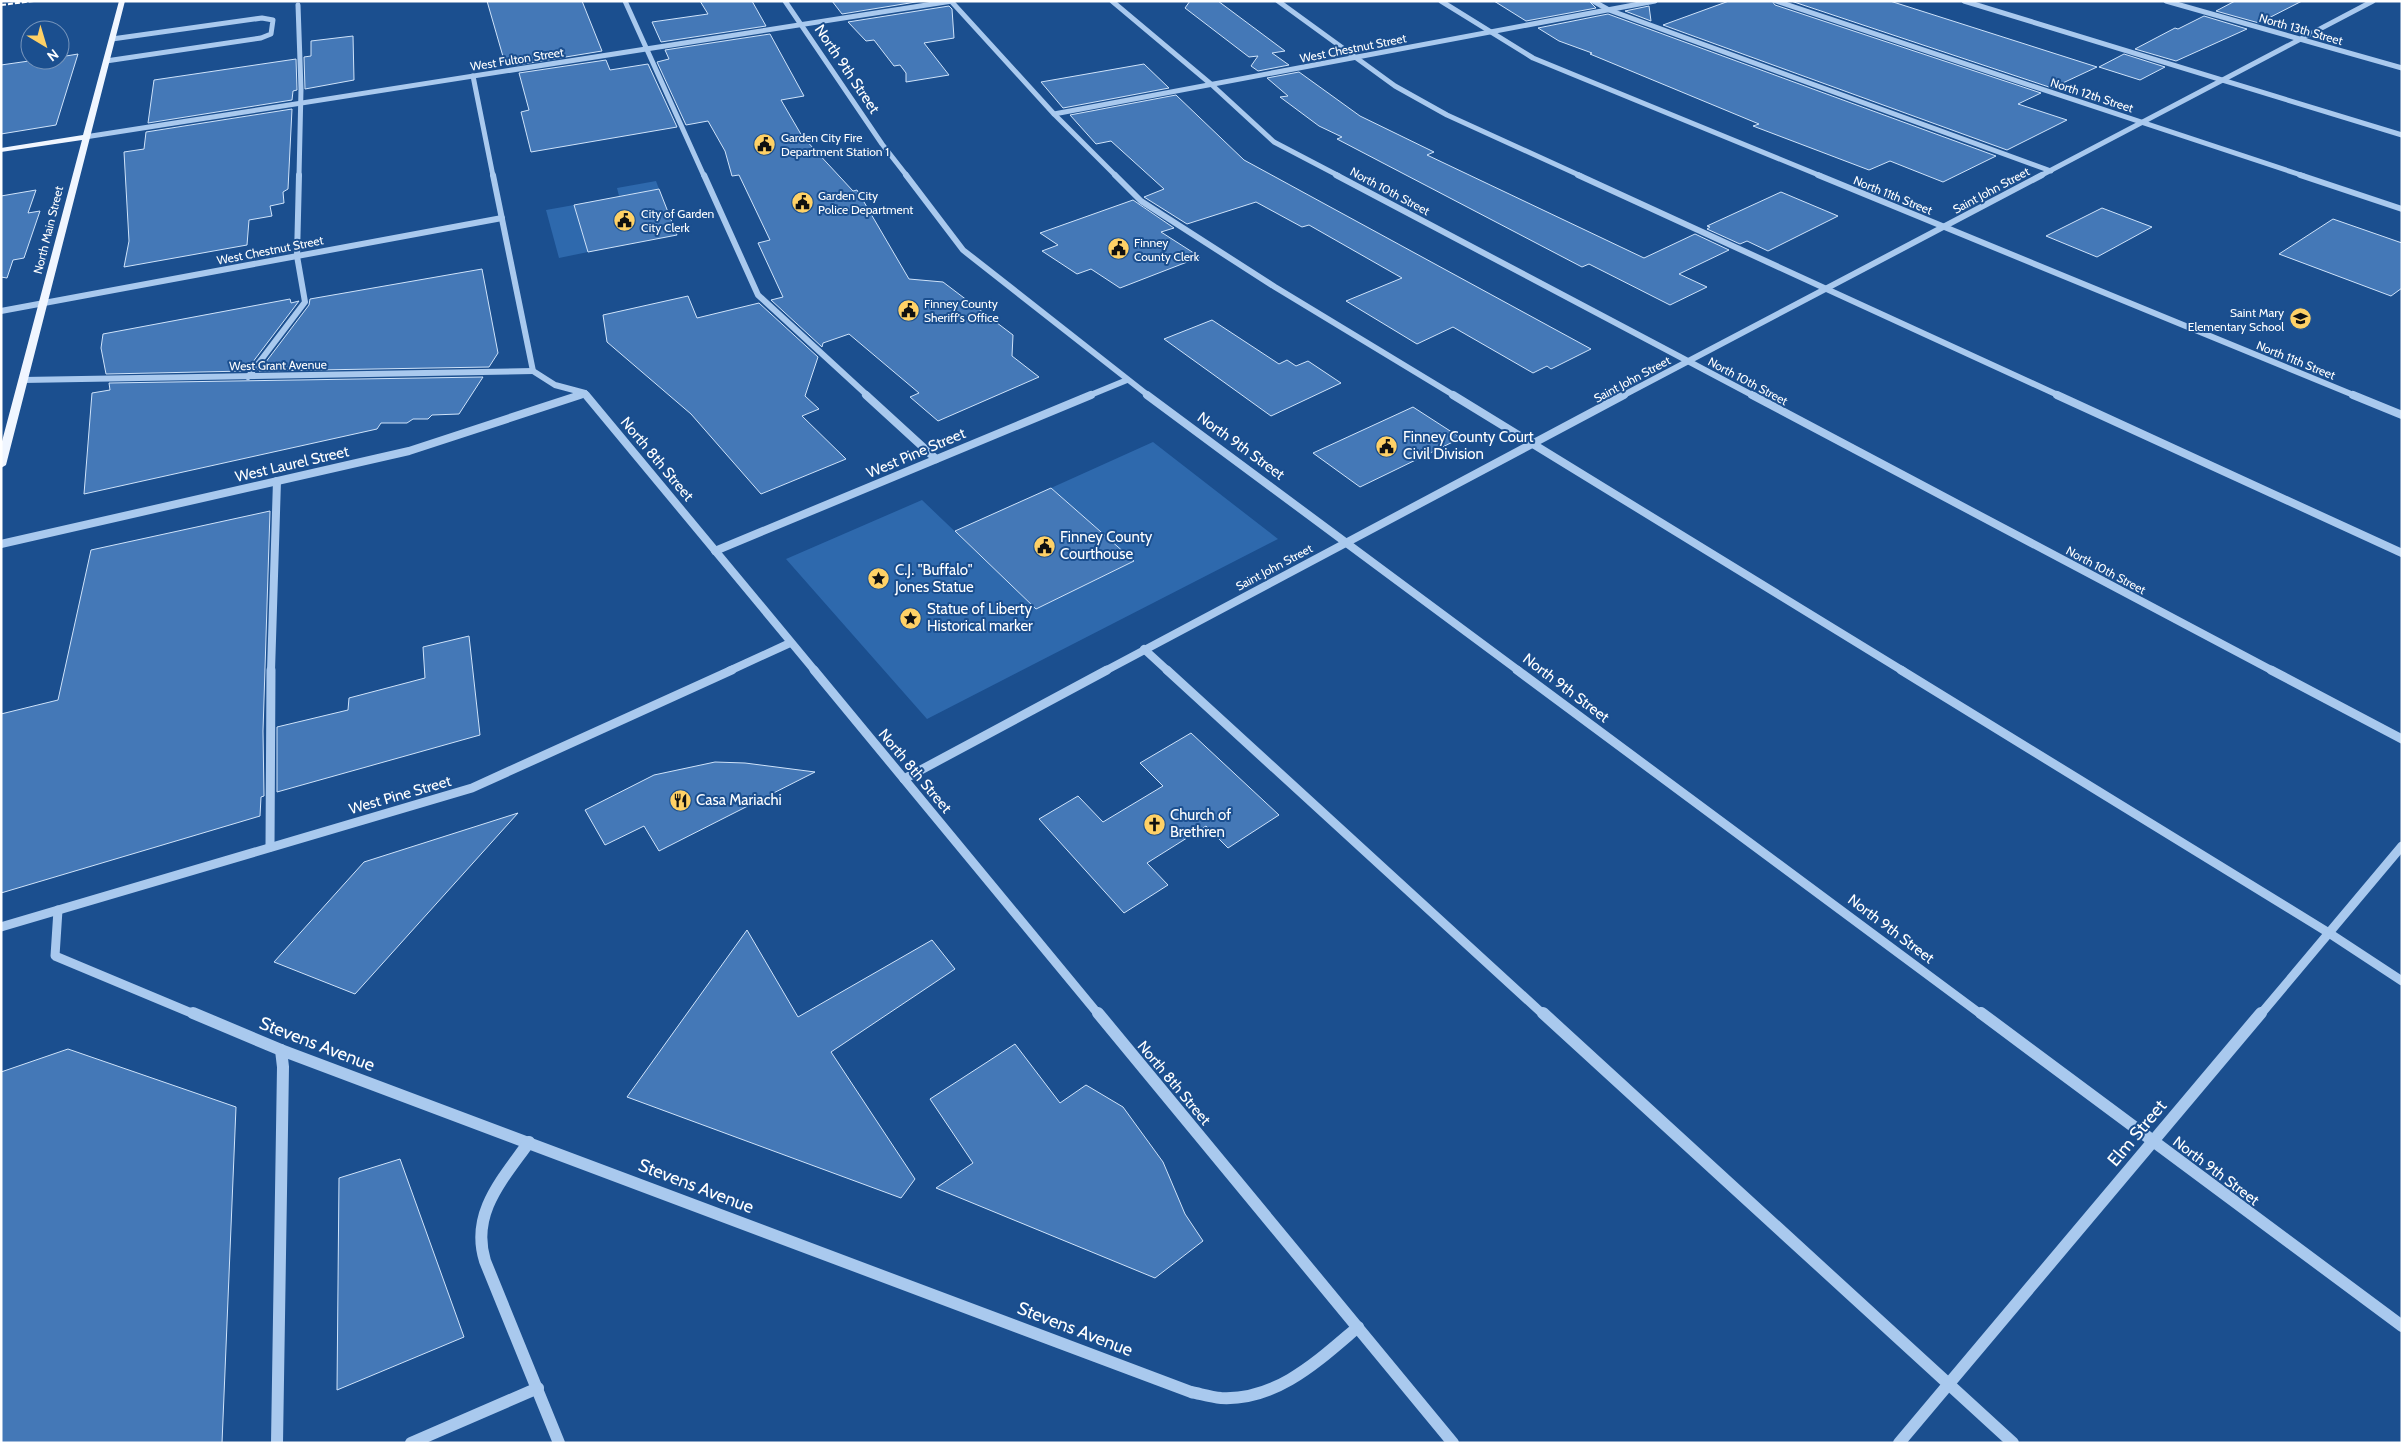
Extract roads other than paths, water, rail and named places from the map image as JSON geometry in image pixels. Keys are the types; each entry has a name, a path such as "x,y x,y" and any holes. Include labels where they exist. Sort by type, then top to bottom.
{"main road":[{"name":"North Main Street","path":"1,465 122,1"},
{"path":"1,150 85,137"}],"street":[{"path":"625,1 645,49 758,295 936,459"},
{"name":"North 9th Street","path":"784,1 882,144 963,250 1127,380 2402,1326"},
{"path":"951,1 1054,114 1141,201 1275,287 1533,443 2329,932 2402,981"},
{"name":"West Fulton Street","path":"85,137 951,1"},
{"name":"North 10th Street","path":"1112,1 1212,86 1274,142 2402,739"},
{"path":"1278,1 1395,86 1447,115 2402,552"},
{"name":"North 11th Street","path":"1441,1 1533,58 2402,415"},
{"path":"1593,1 1609,10 2050,171"},
{"name":"West Chestnut Street","path":"1054,114 1212,86 1655,1"},
{"name":"North 12th Street","path":"1776,1 2402,209"},
{"path":"1964,1 2402,135"},
{"name":"North 13th Street","path":"2166,1 2402,68"},
{"name":"Saint John Street","path":"904,778 1346,541 2373,1"},
{"path":"248,377 305,302 297,256 299,104 301,89 298,5"},
{"path":"106,60 261,38 271,34 273,20 262,18 112,39"},
{"path":"473,76 533,371 555,385 585,393"},
{"name":"West Chestnut Street","path":"1,311 502,218"},
{"name":"West Grant Avenue","path":"23,380 533,371"},
{"name":"West Pine Street","path":"715,551 1127,380"},
{"name":"West Laurel Street","path":"1,544 409,451 585,393"},
{"name":"North 8th Street","path":"585,393 790,644 904,778 1453,1443"},
{"path":"270,847 271,646 277,481"},
{"name":"West Pine Street","path":"1,927 472,788 790,644"},
{"path":"1144,649 2013,1443"},
{"name":"Elm Street","path":"1899,1443 2402,846"},
{"name":"Stevens Avenue","path":"58,910 55,956 281,1050 1191,1392 1222,1398 1254,1396 1286,1384 1358,1326"},
{"path":"277,1443 283,1067 281,1050"},
{"path":"528,1142 489,1203 481,1222 480,1243 485,1261 559,1443"},
{"path":"411,1443 538,1388"}],"railway":[{"path":"1,5 34,1"}],"place":[{"name":"Garden City Fire Department Station 1","path":"765,144"},
{"name":"Garden City Police Department","path":"802,202"},
{"name":"City of Garden City Clerk","path":"625,220"},
{"name":"Finney County Clerk","path":"1118,249"},
{"name":"Finney County Sheriff's Office","path":"908,310"},
{"name":"Saint Mary Elementary School","path":"2300,319"},
{"name":"Finney County Court Civil Division","path":"1387,446"},
{"name":"Finney County Courthouse","path":"1044,546"},
{"name":"C.J. \"Buffalo\" Jones Statue","path":"879,579"},
{"name":"Statue of Liberty Historical marker","path":"911,618"},
{"name":"Casa Mariachi","path":"680,800"},
{"name":"Church of Brethren","path":"1154,824"}]}
